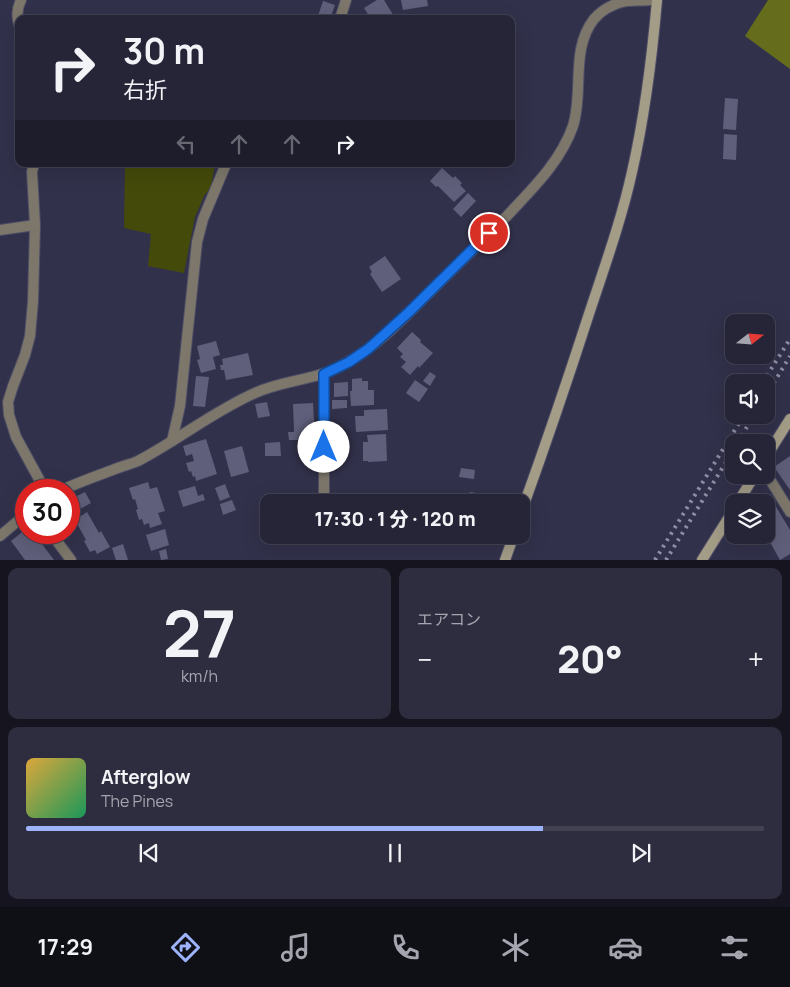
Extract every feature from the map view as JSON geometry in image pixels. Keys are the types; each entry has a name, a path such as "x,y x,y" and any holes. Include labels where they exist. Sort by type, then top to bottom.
{"street":[{"path":"17,15 21,0"},
{"path":"341,15 346,0"},
{"path":"80,481 137,461 243,398 286,382 324,374 349,362 387,333 502,220 545,175 560,153 574,124 582,42 588,27 598,14 611,6 623,2 650,0"},
{"path":"528,494 609,256 632,173 646,104 657,0"},
{"path":"33,167 35,225 30,336 26,355 8,402 9,415 16,437 39,479"},
{"path":"172,441 180,406 197,242 203,219 225,167"},
{"path":"0,230 35,225"},
{"path":"324,374 324,494"},
{"path":"775,443 790,419"},
{"path":"774,484 788,505"},
{"path":"0,536 15,523"},
{"path":"702,560 725,523"},
{"path":"59,544 71,560"},
{"path":"505,560 511,544"}],"green space":[{"path":"768,0 790,0 790,69 745,36"},
{"path":"125,167 214,167 211,187 204,196 195,217 184,273 148,266 151,234 124,228"}],"building":[{"path":"377,0 384,0 393,15 368,15 364,8"},
{"path":"401,0 427,0 428,6 403,10"},
{"path":"323,1 335,5 331,15 318,15"},
{"path":"725,98 738,99 736,130 723,129"},
{"path":"724,134 737,135 736,160 723,159"},
{"path":"442,168 453,178 455,176 462,183 460,185 466,191 454,202 438,186 436,187 430,181"},
{"path":"468,193 476,201 461,217 453,209"},
{"path":"385,256 401,279 382,292 370,274 372,272 369,267"},
{"path":"412,332 433,353 410,375 401,367 406,362 400,357 403,354 397,348"},
{"path":"216,341 220,355 213,357 216,369 201,373 197,360 200,359 197,346"},
{"path":"248,353 253,375 226,380 224,370 221,370 220,365 223,365 222,359"},
{"path":"430,372 436,376 430,386 423,381"},
{"path":"196,376 209,377 205,407 193,406"},
{"path":"362,378 362,381 368,381 368,390 374,390 374,405 351,406 350,391 352,391 352,379"},
{"path":"415,380 428,389 419,402 406,393"},
{"path":"348,382 348,396 334,397 334,383"},
{"path":"332,400 347,400 347,408 332,409"},
{"path":"267,402 270,416 258,418 255,404"},
{"path":"313,403 315,439 310,439 311,442 289,440 288,432 294,432 293,404"},
{"path":"387,409 388,430 356,432 355,416 364,416 364,410"},
{"path":"331,425 339,425 340,435 344,435 344,444 331,445"},
{"path":"386,434 387,461 363,461 363,442 368,442 367,435"},
{"path":"206,439 217,474 196,481 195,476 193,477 191,471 189,472 186,463 194,461 192,454 186,456 183,446"},
{"path":"280,442 281,456 265,456 265,443"},
{"path":"242,446 249,472 231,477 224,451"},
{"path":"790,456 790,490 775,468 775,466"},
{"path":"461,468 475,470 474,479 459,477"},
{"path":"148,482 150,489 157,487 165,511 158,513 162,524 150,528 149,523 144,525 142,519 139,520 135,499 133,500 129,488"},
{"path":"225,484 230,497 220,501 215,488"},
{"path":"195,486 198,496 203,494 205,500 183,507 178,491"},
{"path":"85,492 91,503 80,509 80,494"},
{"path":"232,500 236,510 223,515 220,504"},
{"path":"775,505 790,530 790,554 780,560 771,544 775,544"},
{"path":"87,512 99,533 101,531 110,547 97,554 95,550 90,552 80,529 80,517"},
{"path":"165,529 169,545 151,551 146,535"},
{"path":"15,538 15,544 42,544 54,560 25,560 11,541"},
{"path":"123,544 128,560 116,560 112,548"},
{"path":"166,549 168,559 161,560 159,551"}],"railway":[{"path":"768,374 790,339"},
{"path":"775,381 790,356"},
{"path":"655,560 738,424"},
{"path":"743,434 749,424"},
{"path":"666,560 725,464"}],"route":[{"path":"324,447 324,374 349,362 387,333 489,233"}]}
